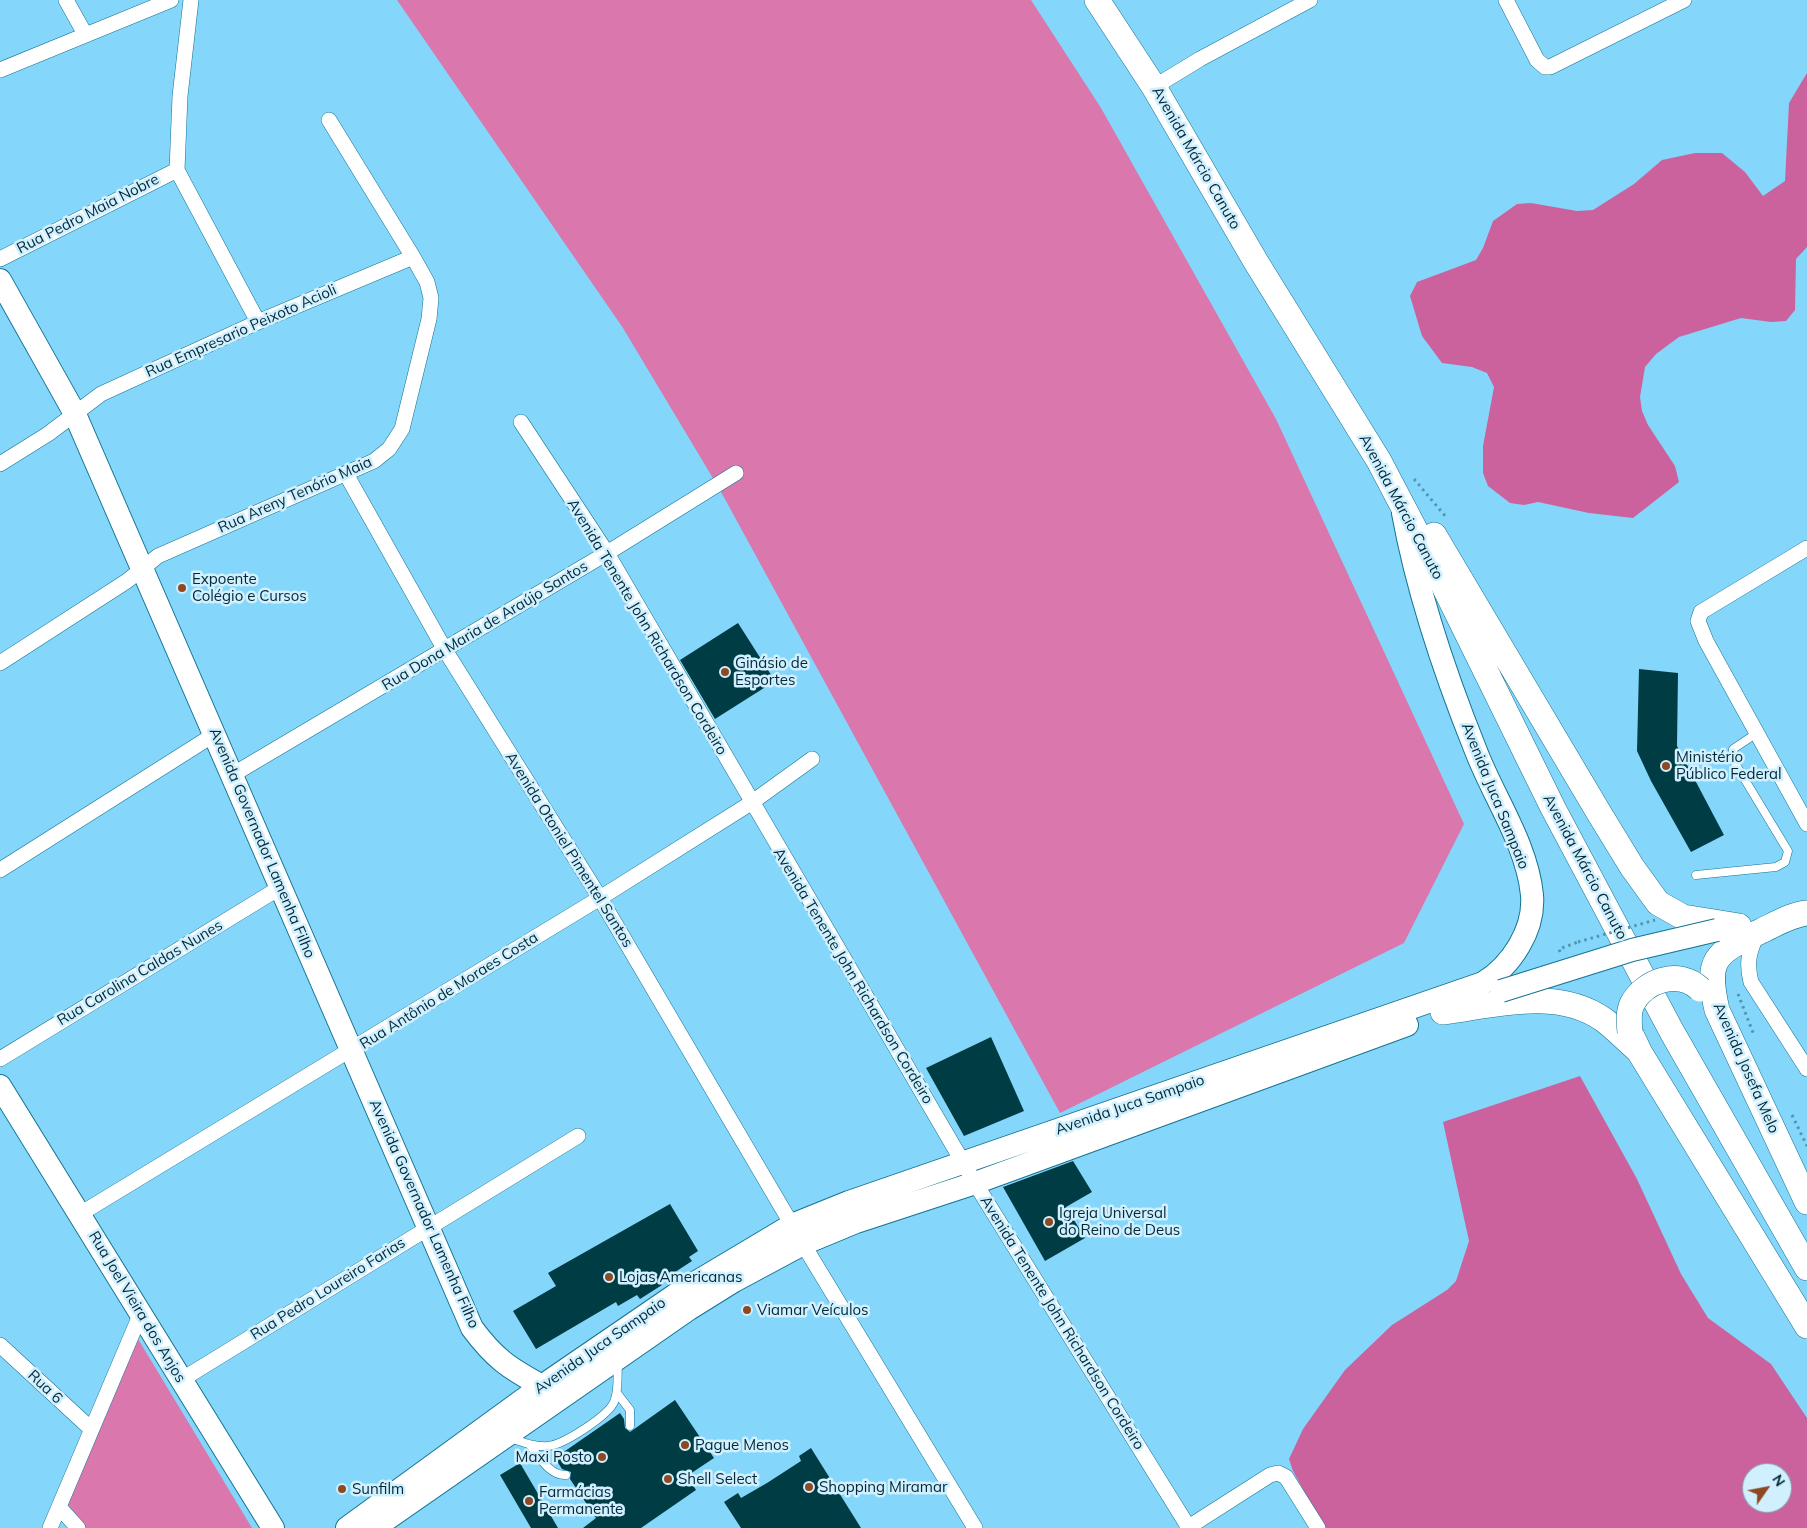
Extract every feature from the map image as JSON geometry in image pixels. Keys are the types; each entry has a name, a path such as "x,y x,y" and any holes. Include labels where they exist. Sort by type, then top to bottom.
{"main road":[{"name":"Avenida Márcio Canuto","path":"1097,0 1154,87 1256,262 1379,461 1548,799 1672,1032 1807,1268"},
{"name":"Avenida Governador Lamenha Filho","path":"0,280 74,412 280,887 353,1050 472,1328 490,1352 511,1369 542,1386"},
{"path":"1379,461 1444,550 1599,813 1632,867 1658,903 1683,917 1738,930"},
{"name":"Avenida Juca Sampaio","path":"387,1524 506,1437 797,1235 849,1202 1482,983 1498,974 1517,948 1530,918 1532,896 1527,871 1477,754 1450,684 1411,558 1400,500"},
{"name":"Avenida Josefa Melo","path":"1801,914 1738,930 1734,943 1723,951 1716,961 1712,972 1712,986 1717,1010 1807,1202"},
{"name":"Avenida Juca Sampaio","path":"347,1528 542,1386 678,1293 797,1235 856,1222 974,1183 1502,991 1623,952 1738,930"},
{"path":"1717,1010 1700,989 1685,979 1676,977 1668,978 1649,988 1632,1005 1628,1018 1635,1042 1807,1326"},
{"path":"1443,1012 1541,1000 1566,1003 1587,1011 1635,1042"},
{"name":"Rua Joel Vieira dos Anjos","path":"0,1086 273,1528"}],"street":[{"path":"66,0 85,34"},
{"path":"0,70 171,0"},
{"path":"191,0 180,96 177,170 258,322"},
{"path":"1154,87 1200,59 1310,0"},
{"path":"1506,0 1538,60 1545,66 1550,67 1684,0"},
{"name":"Rua Areny Tenório Maia","path":"0,663 126,582 158,556 374,461 389,449 402,429 429,319 431,298 426,282 412,257 329,120"},
{"name":"Rua Pedro Maia Nobre","path":"0,259 177,170"},
{"name":"Rua Empresario Peixoto Acioli","path":"0,464 48,434 74,412 101,394 258,322 412,257"},
{"name":"Avenida Tenente John Richardson Cordeiro","path":"521,422 607,554 974,1183 1188,1528"},
{"name":"Rua Dona Maria de Araújo Santos","path":"232,775 607,554 736,473"},
{"name":"Avenida Otoniel Pimentel Santos","path":"346,474 445,650 600,898 797,1235 975,1528"},
{"path":"1807,548 1698,615 1698,621 1706,641 1807,824"},
{"path":"0,870 215,734"},
{"name":"Rua Antônio de Moraes Costa","path":"80,1214 353,1050 600,898 751,803 812,759"},
{"name":"Rua Carolina Caldas Nunes","path":"0,1059 280,887"},
{"path":"1738,930 1750,950 1747,966 1751,982 1807,1069"},
{"name":"Rua Pedro Loureiro Farias","path":"180,1380 578,1136"},
{"path":"50,1528 90,1428 141,1313"},
{"name":"Rua 6","path":"0,1345 90,1428"},
{"path":"1188,1528 1270,1475 1278,1473 1286,1477 1318,1528"},
{"path":"59,1506 78,1528"}],"lane":[{"path":"1696,875 1776,867 1785,862 1788,851 1732,760 1733,750 1757,733"},
{"path":"506,1437 529,1444 558,1445 607,1412 613,1404 616,1393 618,1360"},
{"path":"616,1393 630,1410 630,1426"},
{"path":"529,1444 544,1464 559,1475 566,1475"}],"path":[{"path":"1409,473 1449,521"},
{"path":"1559,950 1578,942 1655,920"},
{"path":"1738,992 1755,1036"},
{"path":"1791,1112 1807,1146"}],"shaded area":[{"path":"397,0 1031,0 1101,108 1276,419 1464,824 1404,943 1060,1113 720,490 623,328"},
{"path":"1807,73 1807,247 1796,259 1795,310 1786,321 1771,322 1741,318 1679,337 1656,354 1645,367 1640,397 1642,411 1648,425 1675,466 1679,482 1633,518 1589,513 1538,502 1524,505 1510,503 1488,486 1483,473 1483,446 1494,387 1487,373 1472,367 1442,363 1422,336 1410,296 1417,282 1476,260 1483,248 1493,221 1517,204 1531,203 1577,211 1593,210 1634,184 1662,160 1695,153 1722,153 1745,172 1763,196 1785,181 1789,103"},
{"path":"1580,1076 1637,1179 1681,1274 1708,1318 1771,1364 1807,1418 1807,1528 1324,1528 1293,1471 1289,1459 1303,1429 1345,1370 1392,1325 1447,1290 1456,1281 1469,1241 1443,1122"},
{"path":"129,1324 252,1528 85,1528 63,1500"}],"building":[{"name":"Ginásio de Esportes","path":"738,623 775,681 715,719 680,660"},
{"name":"Ministério Público Federal","path":"1639,669 1678,673 1677,746 1724,835 1691,852 1651,781 1637,751"},
{"path":"991,1037 1024,1111 964,1136 926,1068"},
{"name":"Igreja Universal do Reino de Deus","path":"1073,1161 1092,1192 1066,1207 1085,1238 1045,1261 1003,1187"},
{"name":"Lojas Americanas","path":"670,1204 698,1251 689,1257 692,1261 660,1282 662,1285 640,1299 637,1295 618,1306 616,1302 536,1349 513,1311 556,1286 548,1273"},
{"path":"675,1400 714,1458 687,1476 696,1490 641,1528 583,1528 596,1518 570,1479 571,1472 562,1469 555,1458 620,1413 624,1419 625,1428 630,1432"},
{"path":"811,1448 861,1528 741,1528 724,1502 738,1493 741,1498 767,1483 801,1461 799,1456"},
{"name":"Farmácias Permanente","path":"520,1463 558,1528 531,1528 500,1475"}],"place":[{"name":"Expoente Colégio e Cursos","path":"182,588"},
{"name":"Ginásio de Esportes","path":"725,672"},
{"name":"Ministério Público Federal","path":"1666,766"},
{"name":"Igreja Universal do Reino de Deus","path":"1049,1222"},
{"name":"Lojas Americanas","path":"609,1277"},
{"name":"Viamar Veículos","path":"747,1310"},
{"name":"Pague Menos","path":"685,1445"},
{"name":"Maxi Posto","path":"602,1457"},
{"name":"Shell Select","path":"668,1479"},
{"name":"Shopping Miramar","path":"809,1487"},
{"name":"Sunfilm","path":"342,1489"},
{"name":"Farmácias Permanente","path":"529,1501"}]}
